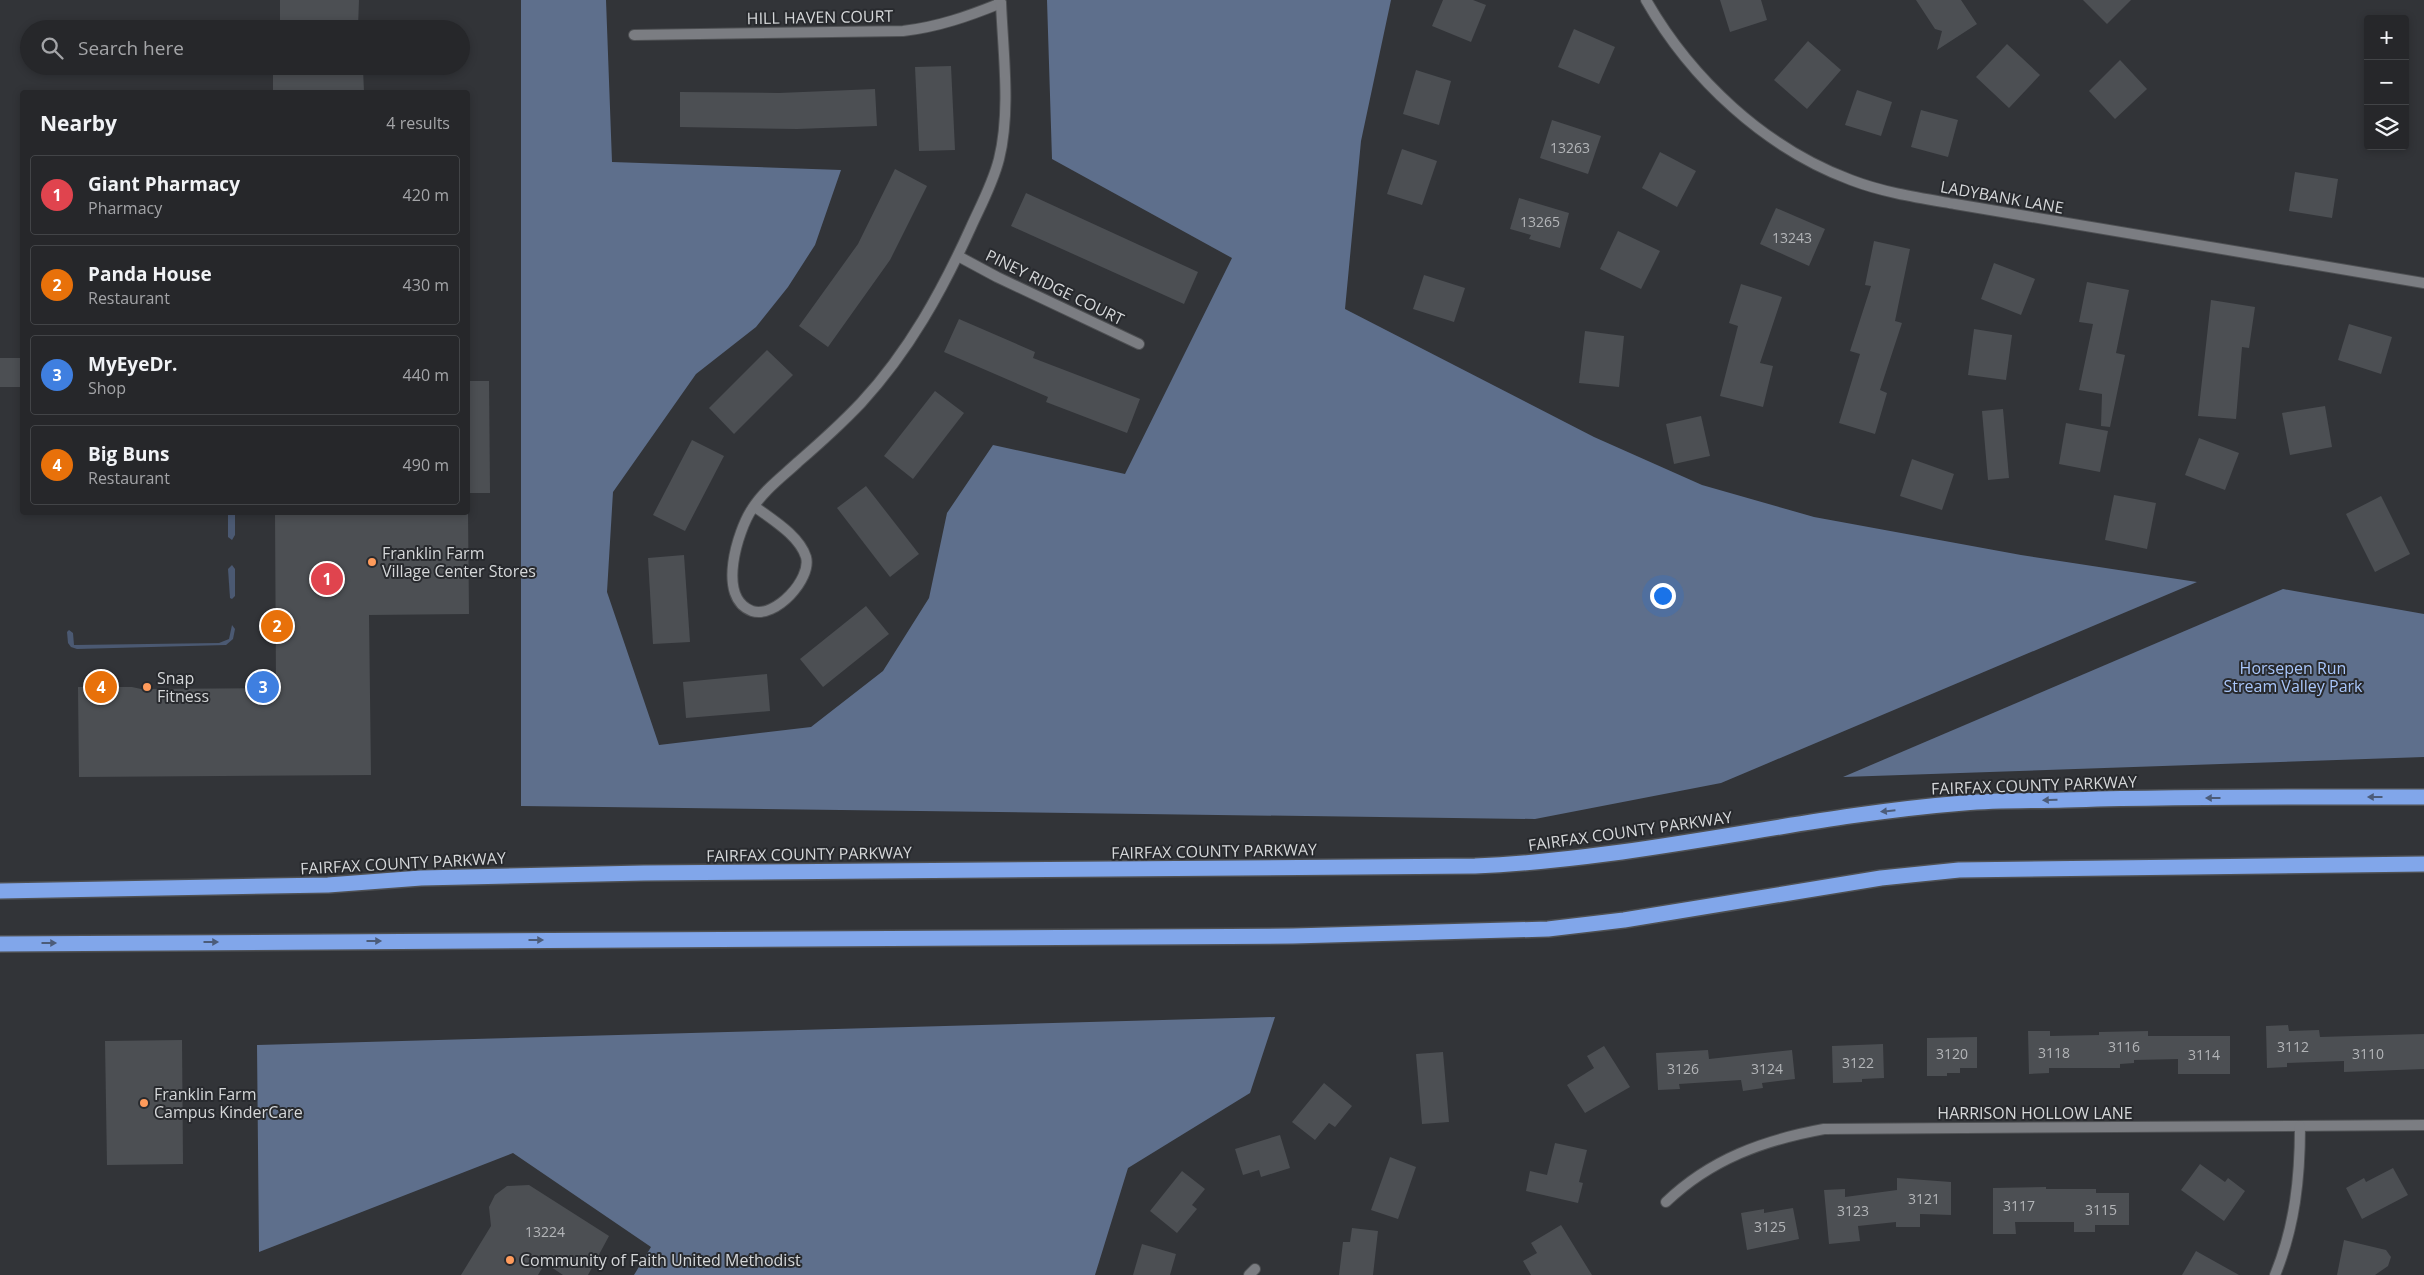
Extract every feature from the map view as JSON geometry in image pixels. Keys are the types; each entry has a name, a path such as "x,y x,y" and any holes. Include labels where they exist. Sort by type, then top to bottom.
{"highway":[{"name":"FAIRFAX COUNTY PARKWAY","path":"0,891 328,885 421,878 624,874 1475,866 1540,863 1605,856 1870,813 1965,803 2120,798 2424,797"},
{"path":"0,944 1283,936 1472,932 1548,929 1624,920 1880,878 1959,870 2424,864"}],"street":[{"name":"LADYBANK LANE","path":"1646,0 1686,60 1718,94 1774,139 1812,162 1851,180 1892,193 2424,282"},
{"name":"HILL HAVEN COURT","path":"634,35 903,31 956,21 1000,1"},
{"path":"754,506 797,541 806,556 807,569 799,584 786,599 774,607 762,611 751,610 741,602 734,588 732,570 736,542 742,524 754,506 769,488 839,426 893,367 910,344 958,256 988,191 999,158 1004,127 1000,1"},
{"name":"PINEY RIDGE COURT","path":"958,256 996,277 1140,344"},
{"name":"HARRISON HOLLOW LANE","path":"1666,1202 1680,1189 1712,1166 1747,1148 1785,1136 1824,1130 2424,1125"},
{"path":"2275,1275 2296,1208 2300,1158 2300,1126"}],"shaded area":[{"path":"228,515 235,515 235,535 232,540 228,537"},
{"path":"232,565 235,569 235,596 232,599 230,598 228,569"},
{"path":"232,625 235,629 233,639 226,645 77,649 71,647 68,643 67,632 69,630 73,633 74,645 219,643 229,639"}],"green space":[{"path":"521,0 606,0 612,162 841,170 815,245 788,287 756,327 696,374 613,492 607,592 659,745 811,727 883,671 929,598 947,513 993,445 1125,474 1232,258 1052,159 1047,0 1391,0 1361,141 1345,309 1594,437 1702,485 1814,517 2021,555 2197,582 1721,783 1535,819 521,806"},
{"name":"Horsepen Run Stream Valley Park","path":"2283,589 2424,614 2424,757 1843,777"},
{"path":"1275,1017 1250,1093 1128,1168 1095,1275 634,1275 651,1247 513,1153 259,1252 257,1045"}],"building":[{"path":"280,0 359,0 358,20 280,20"},
{"path":"1443,0 1473,0 1486,5 1471,42 1432,26"},
{"path":"1720,0 1761,0 1767,20 1730,32"},
{"path":"1916,0 1961,0 1977,24 1937,50 1942,31 1935,29"},
{"path":"2083,0 2131,0 2107,24"},
{"path":"1574,29 1615,47 1599,84 1558,67"},
{"path":"1808,41 1841,70 1807,109 1774,80"},
{"path":"2007,44 2040,75 2009,108 1976,77"},
{"path":"2120,60 2147,89 2115,119 2089,91"},
{"path":"951,66 955,150 919,151 915,67"},
{"path":"1416,70 1451,81 1439,125 1403,114"},
{"path":"273,75 363,75 364,90 273,90"},
{"path":"875,89 877,126 797,129 680,127 680,92 779,93"},
{"path":"1857,90 1892,102 1881,136 1845,125"},
{"path":"1921,110 1958,120 1948,157 1911,147"},
{"path":"1552,120 1601,136 1588,174 1540,158"},
{"path":"1402,149 1437,161 1422,205 1387,194"},
{"path":"1660,152 1696,171 1677,207 1642,188"},
{"path":"895,169 927,186 890,260 828,347 799,326 858,244"},
{"path":"2295,172 2338,179 2332,218 2289,211"},
{"path":"1026,193 1198,272 1184,304 1011,226"},
{"path":"1519,198 1569,213 1560,248 1529,239 1531,235 1510,229"},
{"path":"1776,208 1825,229 1809,266 1760,244"},
{"path":"1618,231 1660,251 1641,289 1600,269"},
{"path":"1874,241 1910,249 1895,321 1902,323 1880,390 1887,393 1875,434 1839,423 1860,354 1850,351 1871,286 1865,285"},
{"path":"1994,263 2035,279 2021,315 1981,299"},
{"path":"1424,275 1465,288 1454,322 1413,309"},
{"path":"2087,282 2129,290 2116,353 2125,355 2110,427 2101,426 2102,394 2079,390 2093,324 2079,322"},
{"path":"1741,284 1782,297 1760,363 1773,366 1763,407 1720,396 1738,326 1729,323"},
{"path":"2211,300 2255,307 2249,348 2242,347 2236,419 2198,416"},
{"path":"959,319 1035,352 1033,358 1140,399 1127,433 1046,402 1048,397 944,352"},
{"path":"2349,324 2392,337 2381,374 2338,360"},
{"path":"1974,329 2012,335 2006,380 1968,375"},
{"path":"1585,331 1624,336 1619,387 1579,383"},
{"path":"767,350 793,375 734,434 709,408"},
{"path":"0,358 20,358 20,387 0,387"},
{"path":"470,381 489,381 490,493 470,493"},
{"path":"935,391 964,413 913,479 884,456"},
{"path":"2325,406 2332,447 2290,455 2282,413"},
{"path":"2003,409 2009,478 1988,480 1982,411"},
{"path":"1701,416 1710,456 1674,464 1666,424"},
{"path":"2066,423 2108,431 2100,472 2059,464"},
{"path":"2199,438 2239,453 2225,490 2185,475"},
{"path":"692,440 724,456 685,531 653,515"},
{"path":"1912,459 1954,474 1942,510 1900,496"},
{"path":"866,486 919,554 890,577 837,508"},
{"path":"2114,495 2156,503 2147,549 2105,540"},
{"path":"2381,496 2410,554 2375,572 2346,514"},
{"name":"Franklin Farm Village Center Stores","path":"275,515 468,515 469,614 369,615 371,775 79,777 78,687 132,687 141,689 276,688"},
{"path":"684,555 690,642 653,644 648,558"},
{"path":"866,606 889,634 823,687 800,659"},
{"path":"767,674 770,711 686,718 683,682"},
{"path":"2288,1025 2289,1031 2319,1030 2320,1037 2424,1034 2424,1069 2344,1072 2344,1061 2287,1063 2287,1067 2267,1068 2266,1026"},
{"path":"2028,1031 2050,1031 2050,1036 2148,1031 2148,1036 2230,1036 2230,1074 2178,1074 2178,1059 2134,1060 2134,1063 2120,1064 2120,1068 2049,1068 2049,1073 2029,1074"},
{"path":"1977,1037 1977,1068 1960,1068 1960,1073 1947,1073 1947,1076 1927,1076 1927,1038"},
{"name":"Franklin Farm Campus KinderCare","path":"182,1040 183,1164 107,1165 105,1041"},
{"path":"1883,1044 1884,1078 1862,1079 1862,1082 1833,1083 1832,1046"},
{"path":"1604,1046 1630,1087 1585,1113 1567,1085 1594,1068 1587,1056"},
{"path":"1708,1050 1709,1059 1792,1050 1795,1079 1762,1083 1763,1088 1743,1091 1741,1080 1679,1084 1680,1089 1658,1090 1656,1053"},
{"path":"1443,1052 1449,1122 1422,1124 1416,1054"},
{"path":"1324,1083 1352,1106 1335,1127 1329,1123 1315,1140 1292,1122"},
{"path":"1280,1135 1290,1168 1261,1177 1259,1170 1243,1175 1235,1149"},
{"path":"1555,1143 1587,1150 1579,1182 1583,1183 1578,1203 1526,1191 1530,1171 1547,1175"},
{"path":"1390,1157 1416,1167 1398,1219 1371,1210"},
{"path":"2200,1164 2225,1182 2228,1178 2245,1191 2224,1221 2181,1190"},
{"path":"2393,1168 2408,1195 2362,1219 2346,1188 2364,1178 2366,1182"},
{"path":"1182,1171 1205,1189 1192,1205 1197,1209 1177,1233 1150,1211"},
{"path":"1897,1178 1951,1182 1951,1215 1920,1214 1920,1227 1896,1227 1896,1222 1858,1226 1860,1241 1829,1244 1824,1190 1845,1189 1845,1197 1897,1190"},
{"path":"529,1185 609,1236 588,1275 563,1275 545,1263 538,1275 461,1275 491,1226 489,1207 495,1195 507,1186"},
{"path":"2046,1187 2046,1189 2096,1189 2096,1193 2129,1193 2129,1225 2095,1225 2095,1232 2074,1232 2074,1222 2015,1222 2016,1234 1993,1234 1993,1188"},
{"path":"1793,1208 1799,1239 1747,1250 1741,1213 1764,1209 1764,1213"},
{"path":"1561,1225 1592,1275 1531,1275 1523,1261 1537,1253 1531,1243"},
{"path":"1352,1228 1378,1231 1373,1275 1339,1275 1343,1242 1350,1242"},
{"path":"2344,1240 2386,1250 2391,1257 2388,1266 2375,1275 2337,1275"},
{"path":"1142,1244 1176,1254 1170,1275 1133,1275"},
{"path":"2196,1251 2239,1275 2182,1275"}],"place":[{"name":"Franklin Farm Village Center Stores","path":"372,562"},
{"name":"Giant Pharmacy","path":"327,579"},
{"name":"Panda House","path":"277,626"},
{"name":"Big Buns","path":"101,687"},
{"name":"Snap Fitness","path":"147,687"},
{"name":"MyEyeDr.","path":"263,687"},
{"name":"Franklin Farm Campus KinderCare","path":"144,1103"},
{"name":"Community of Faith United Methodist","path":"510,1260"}]}
